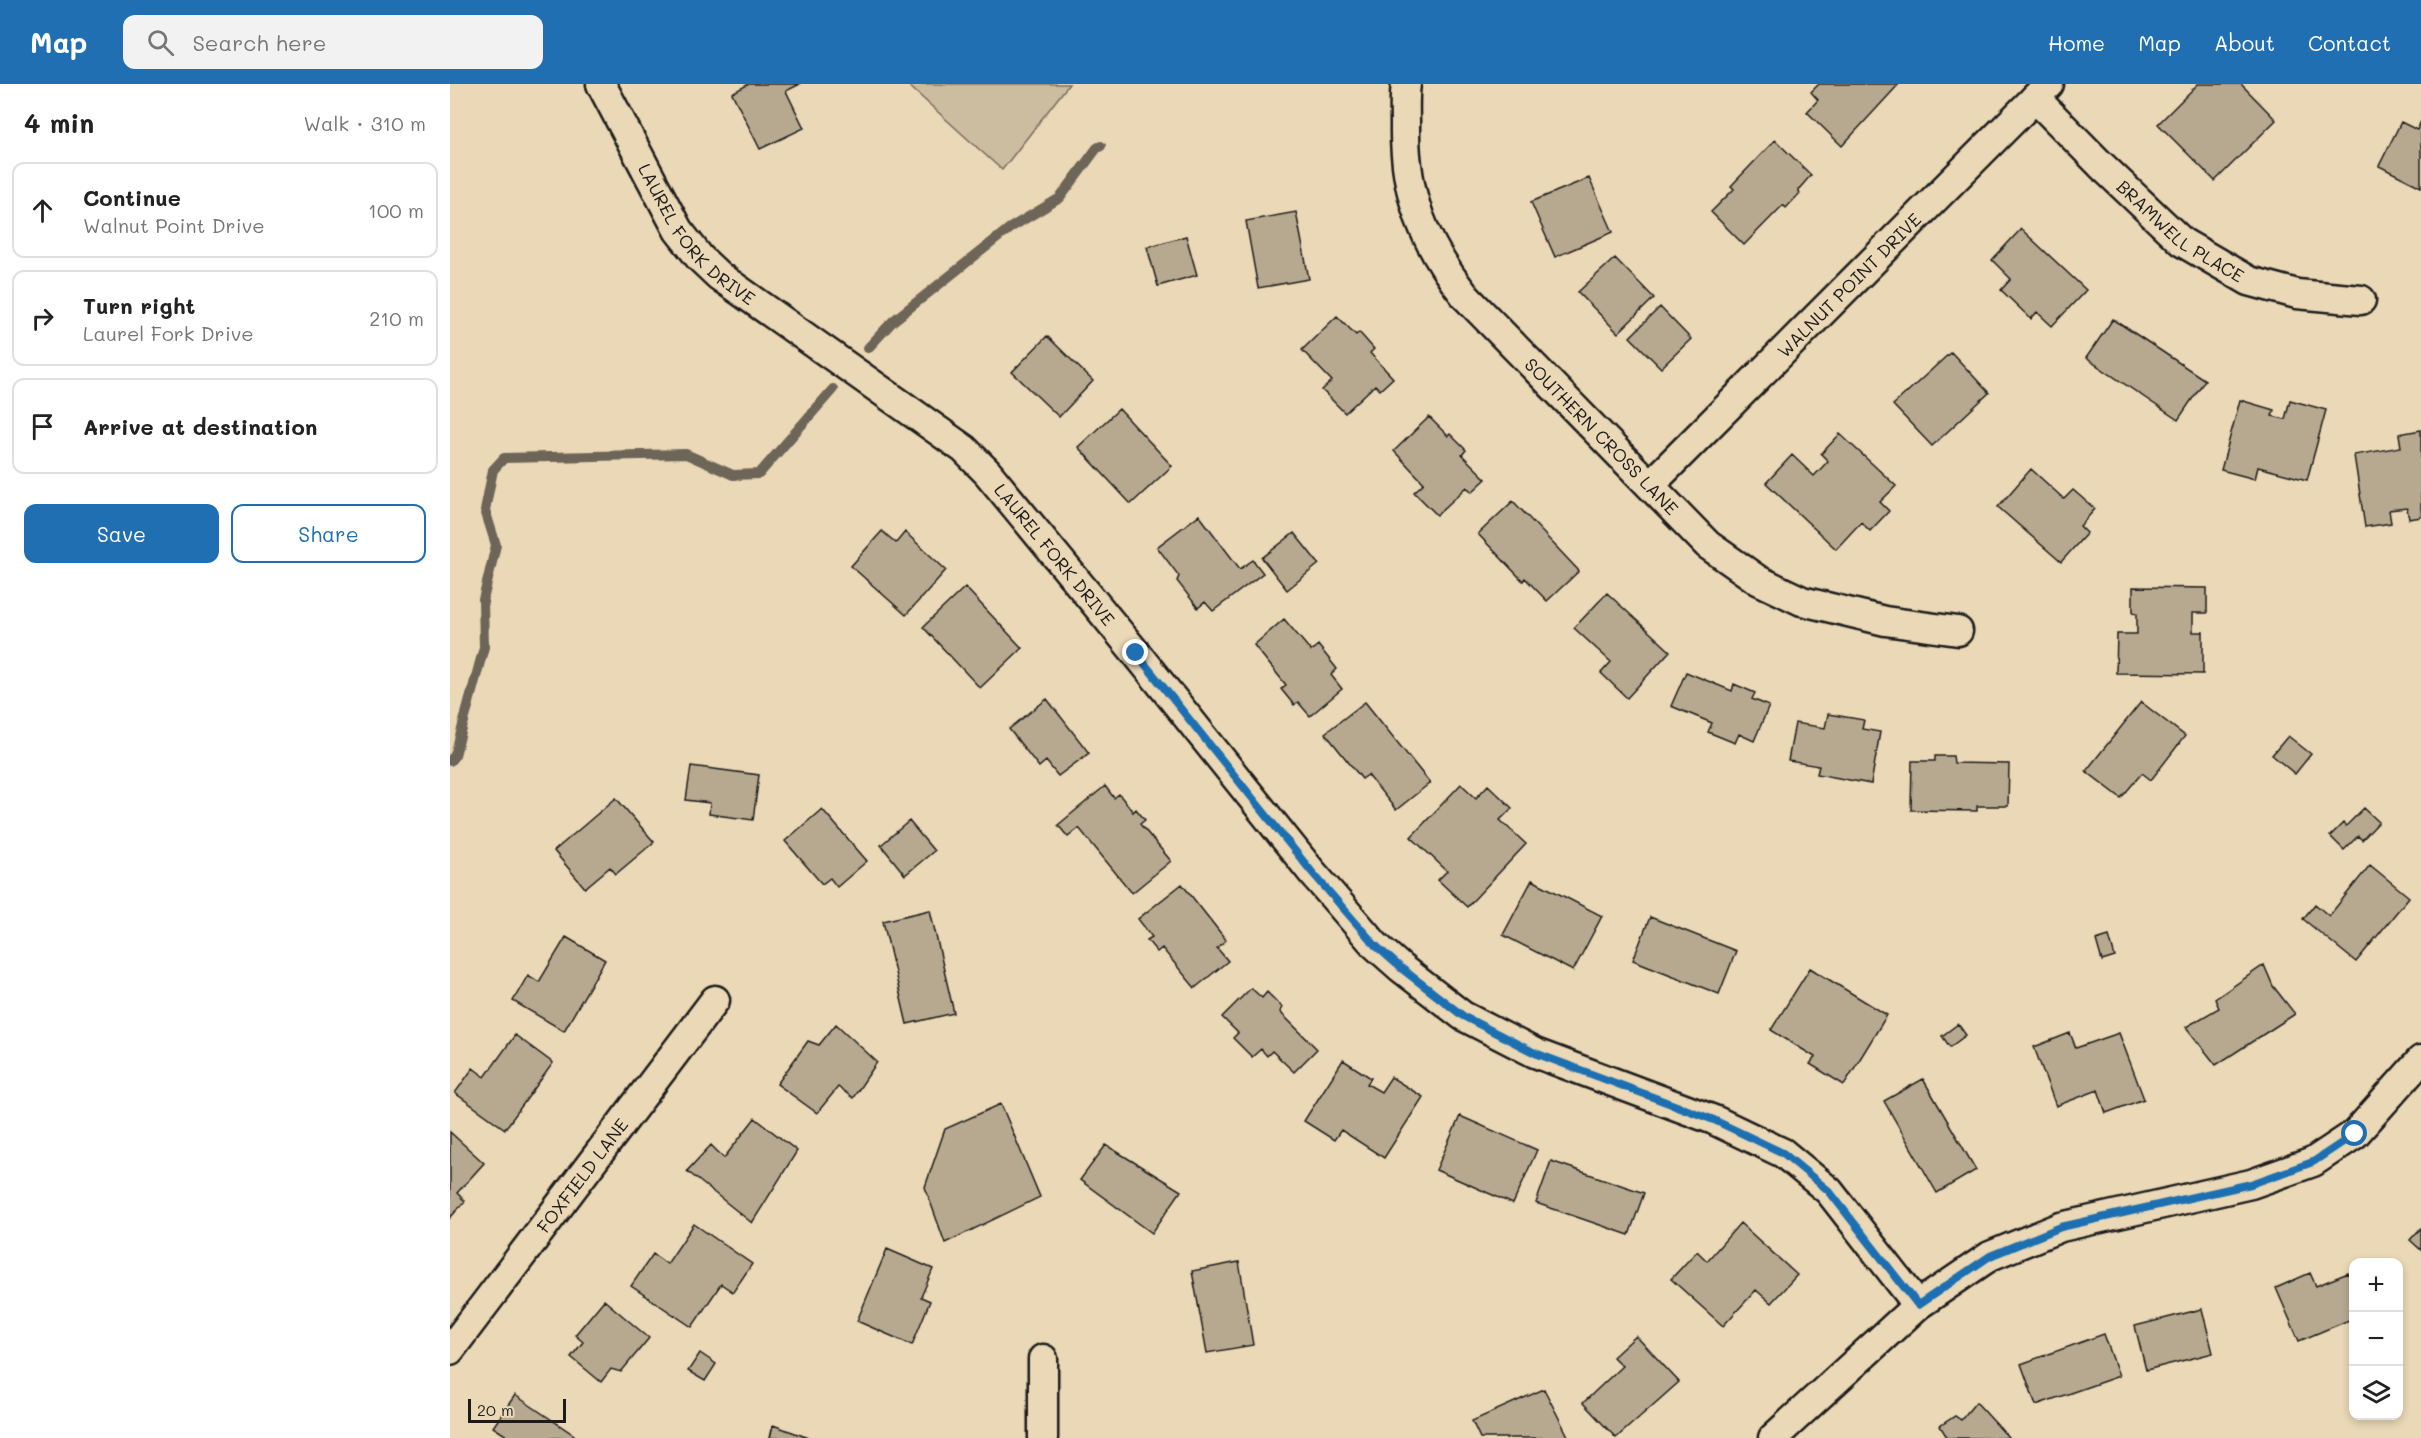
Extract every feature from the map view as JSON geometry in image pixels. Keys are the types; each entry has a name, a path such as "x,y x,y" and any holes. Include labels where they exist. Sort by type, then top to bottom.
{"street":[{"name":"LAUREL FORK DRIVE","path":"601,84 678,230 700,258 719,276 964,448 987,472 1311,871 1375,945 1463,1016 1535,1053 1714,1120 1783,1153 1829,1191 1918,1305"},
{"name":"SOUTHERN CROSS LANE","path":"1406,84 1404,155 1409,188 1430,242 1446,271 1466,297 1708,544 1758,580 1802,601 1885,621 1958,631"},
{"name":"WALNUT POINT DRIVE","path":"1650,485 2042,91"},
{"name":"BRAMWELL PLACE","path":"2042,91 2101,165 2182,242 2249,281 2297,294 2361,300"},
{"name":"FOXFIELD LANE","path":"450,1350 715,1000"},
{"path":"1773,1438 1918,1305 1990,1256 2061,1227 2251,1184 2313,1162 2355,1134 2421,1060"},
{"path":"1043,1359 1043,1438"}],"shaded area":[{"path":"907,84 1069,84 1002,170"}],"building":[{"path":"749,84 800,84 786,91 804,128 760,149 732,93"},
{"path":"1819,84 1899,84 1842,146 1807,112 1818,100 1811,92"},
{"path":"2198,84 2241,84 2276,120 2215,181 2158,124"},
{"path":"2421,121 2421,187 2379,166 2401,122 2417,130"},
{"path":"1775,140 1811,175 1798,190 1800,193 1786,208 1783,205 1744,245 1711,212 1734,189 1731,186"},
{"path":"1589,178 1613,232 1555,257 1531,202"},
{"path":"1296,212 1309,279 1258,288 1246,221"},
{"path":"2021,229 2086,290 2052,326 2037,312 2031,319 2001,290 2011,279 1992,260"},
{"path":"1186,236 1197,275 1158,286 1147,247"},
{"path":"1615,258 1654,298 1618,333 1578,292"},
{"path":"1660,307 1691,339 1661,368 1630,337"},
{"path":"1337,316 1356,335 1359,332 1374,349 1370,353 1393,378 1380,390 1375,385 1345,413 1322,390 1332,381 1302,350"},
{"path":"2113,319 2205,380 2178,420 2086,358"},
{"path":"1047,336 1093,381 1059,417 1012,372"},
{"path":"1951,352 1989,393 1932,446 1893,405"},
{"path":"2240,400 2274,410 2272,416 2285,419 2290,400 2326,410 2307,480 2258,467 2255,479 2221,470"},
{"path":"1119,409 1172,466 1131,504 1078,447"},
{"path":"1429,417 1466,450 1462,455 1486,479 1472,492 1467,487 1437,515 1414,492 1424,483 1394,451"},
{"path":"2421,430 2421,517 2409,519 2407,508 2389,510 2391,523 2365,527 2354,455 2401,447 2399,434"},
{"path":"1840,434 1896,486 1880,502 1889,511 1870,531 1861,522 1836,549 1766,483 1792,455 1814,476 1828,461 1821,454"},
{"path":"2031,469 2064,499 2073,490 2095,509 2080,526 2087,533 2061,562 1998,507"},
{"path":"1513,501 1579,571 1547,601 1525,578 1523,581 1478,534"},
{"path":"1199,515 1240,569 1253,560 1263,573 1213,611 1205,602 1198,608 1177,581 1179,576 1157,547"},
{"path":"882,531 896,543 905,532 946,570 906,615 851,566"},
{"path":"1294,533 1319,564 1287,590 1262,558"},
{"path":"965,587 1022,648 980,688 923,627"},
{"path":"2133,587 2207,588 2207,613 2193,613 2193,632 2203,632 2203,674 2116,673 2117,634 2137,634 2137,613 2133,612"},
{"path":"1607,593 1670,651 1627,698 1601,673 1611,662 1574,628"},
{"path":"1284,619 1311,651 1318,645 1337,669 1331,675 1342,689 1310,716 1298,702 1294,705 1281,689 1286,685 1254,645"},
{"path":"1686,672 1732,691 1734,684 1755,693 1752,699 1769,706 1754,741 1739,734 1735,743 1708,732 1712,723 1671,706"},
{"path":"1047,699 1089,753 1058,776 1046,761 1039,767 1009,729"},
{"path":"1365,702 1430,783 1396,810 1368,775 1362,779 1325,733"},
{"path":"2141,702 2185,736 2151,780 2142,773 2121,798 2086,771"},
{"path":"1828,714 1864,720 1862,729 1880,732 1871,784 1817,774 1819,766 1788,761 1795,723 1825,728"},
{"path":"2288,736 2311,754 2295,774 2272,755"},
{"path":"1935,756 1953,756 1954,763 2009,764 2008,806 1977,806 1977,811 1911,810 1912,761 1935,761"},
{"path":"691,766 759,775 753,820 709,814 710,803 686,800"},
{"path":"1461,784 1476,798 1488,785 1512,808 1500,820 1526,844 1467,907 1438,880 1447,871 1411,837"},
{"path":"1105,786 1114,798 1119,794 1133,812 1136,809 1145,820 1140,824 1171,861 1132,893 1079,828 1068,837 1058,825"},
{"path":"616,798 654,842 616,874 610,867 585,888 554,851"},
{"path":"2364,808 2379,822 2362,840 2358,836 2344,850 2330,836 2343,823 2346,826"},
{"path":"822,809 867,861 837,887 830,878 822,884 785,841"},
{"path":"909,821 934,851 905,875 881,845"},
{"path":"2370,865 2409,897 2356,962 2303,919 2315,904 2329,916"},
{"path":"1532,880 1602,916 1573,971 1503,935"},
{"path":"1182,884 1226,940 1217,948 1228,961 1195,988 1162,948 1157,952 1147,940 1152,937 1138,919"},
{"path":"930,910 954,1013 907,1024 883,921"},
{"path":"1650,917 1736,951 1719,994 1633,960"},
{"path":"2109,936 2115,957 2102,961 2096,940"},
{"path":"566,937 605,960 564,1031 513,1001 528,975 539,982"},
{"path":"2264,965 2273,986 2295,1014 2216,1065 2186,1027 2219,1008 2215,999"},
{"path":"1810,968 1887,1015 1844,1085 1810,1064 1815,1057 1771,1030"},
{"path":"1251,988 1262,998 1267,992 1282,1007 1280,1012 1317,1049 1294,1072 1272,1051 1267,1056 1261,1049 1252,1057 1233,1038 1238,1033 1222,1017"},
{"path":"836,1024 877,1062 853,1098 838,1087 817,1113 777,1084 808,1041 819,1045"},
{"path":"1958,1024 1966,1035 1950,1047 1942,1036"},
{"path":"2070,1033 2076,1048 2119,1033 2144,1099 2106,1113 2098,1090 2056,1106 2034,1047"},
{"path":"515,1035 553,1063 505,1129 455,1093 473,1068 485,1077"},
{"path":"1343,1060 1371,1078 1367,1084 1381,1092 1391,1077 1423,1097 1384,1158 1341,1130 1334,1140 1304,1121"},
{"path":"1923,1079 1976,1170 1937,1193 1884,1101"},
{"path":"1001,1104 1040,1197 945,1243 925,1187 945,1129"},
{"path":"1460,1116 1537,1150 1513,1204 1436,1170"},
{"path":"755,1118 797,1151 752,1223 687,1171 711,1145 724,1158"},
{"path":"450,1132 484,1163 457,1193 465,1201 450,1218"},
{"path":"1106,1145 1181,1191 1152,1233 1080,1180"},
{"path":"1551,1161 1644,1193 1629,1235 1536,1203"},
{"path":"1740,1223 1797,1275 1771,1303 1756,1290 1723,1326 1671,1279 1697,1251 1707,1261"},
{"path":"694,1224 752,1264 733,1292 721,1284 692,1327 631,1286 653,1254 667,1264"},
{"path":"2421,1228 2421,1250 2410,1240"},
{"path":"887,1249 933,1269 921,1297 930,1301 912,1345 857,1321"},
{"path":"1239,1262 1253,1345 1207,1353 1192,1271"},
{"path":"2310,1273 2316,1286 2348,1273 2349,1320 2299,1341 2276,1288"},
{"path":"604,1300 649,1338 621,1372 611,1369 601,1382 571,1357 583,1342 575,1335"},
{"path":"2202,1309 2213,1353 2146,1370 2135,1326"},
{"path":"2104,1334 2119,1376 2036,1405 2021,1364"},
{"path":"1636,1336 1679,1382 1616,1438 1583,1403 1622,1366 1613,1357"},
{"path":"700,1353 716,1364 705,1381 688,1371"},
{"path":"1544,1389 1569,1438 1480,1438 1472,1421"},
{"path":"515,1395 574,1435 572,1438 506,1438 507,1436 493,1427"},
{"path":"1976,1402 2009,1438 1944,1438 1947,1437 1940,1426 1955,1416 1961,1420"},
{"path":"773,1425 809,1438 770,1438"}],"waterway":[{"path":"868,348 893,321 1010,228 1060,198 1097,148 1101,146"},
{"path":"450,761 455,755 484,647 483,600 496,545 485,510 493,470 504,458 686,454 733,475 759,474 833,389"}],"route":[{"path":"1136,653 1311,871 1375,945 1401,968 1463,1016 1535,1053 1714,1120 1783,1153 1829,1191 1918,1305 1990,1256 2061,1227 2251,1184 2283,1174 2313,1162 2355,1134"}]}
